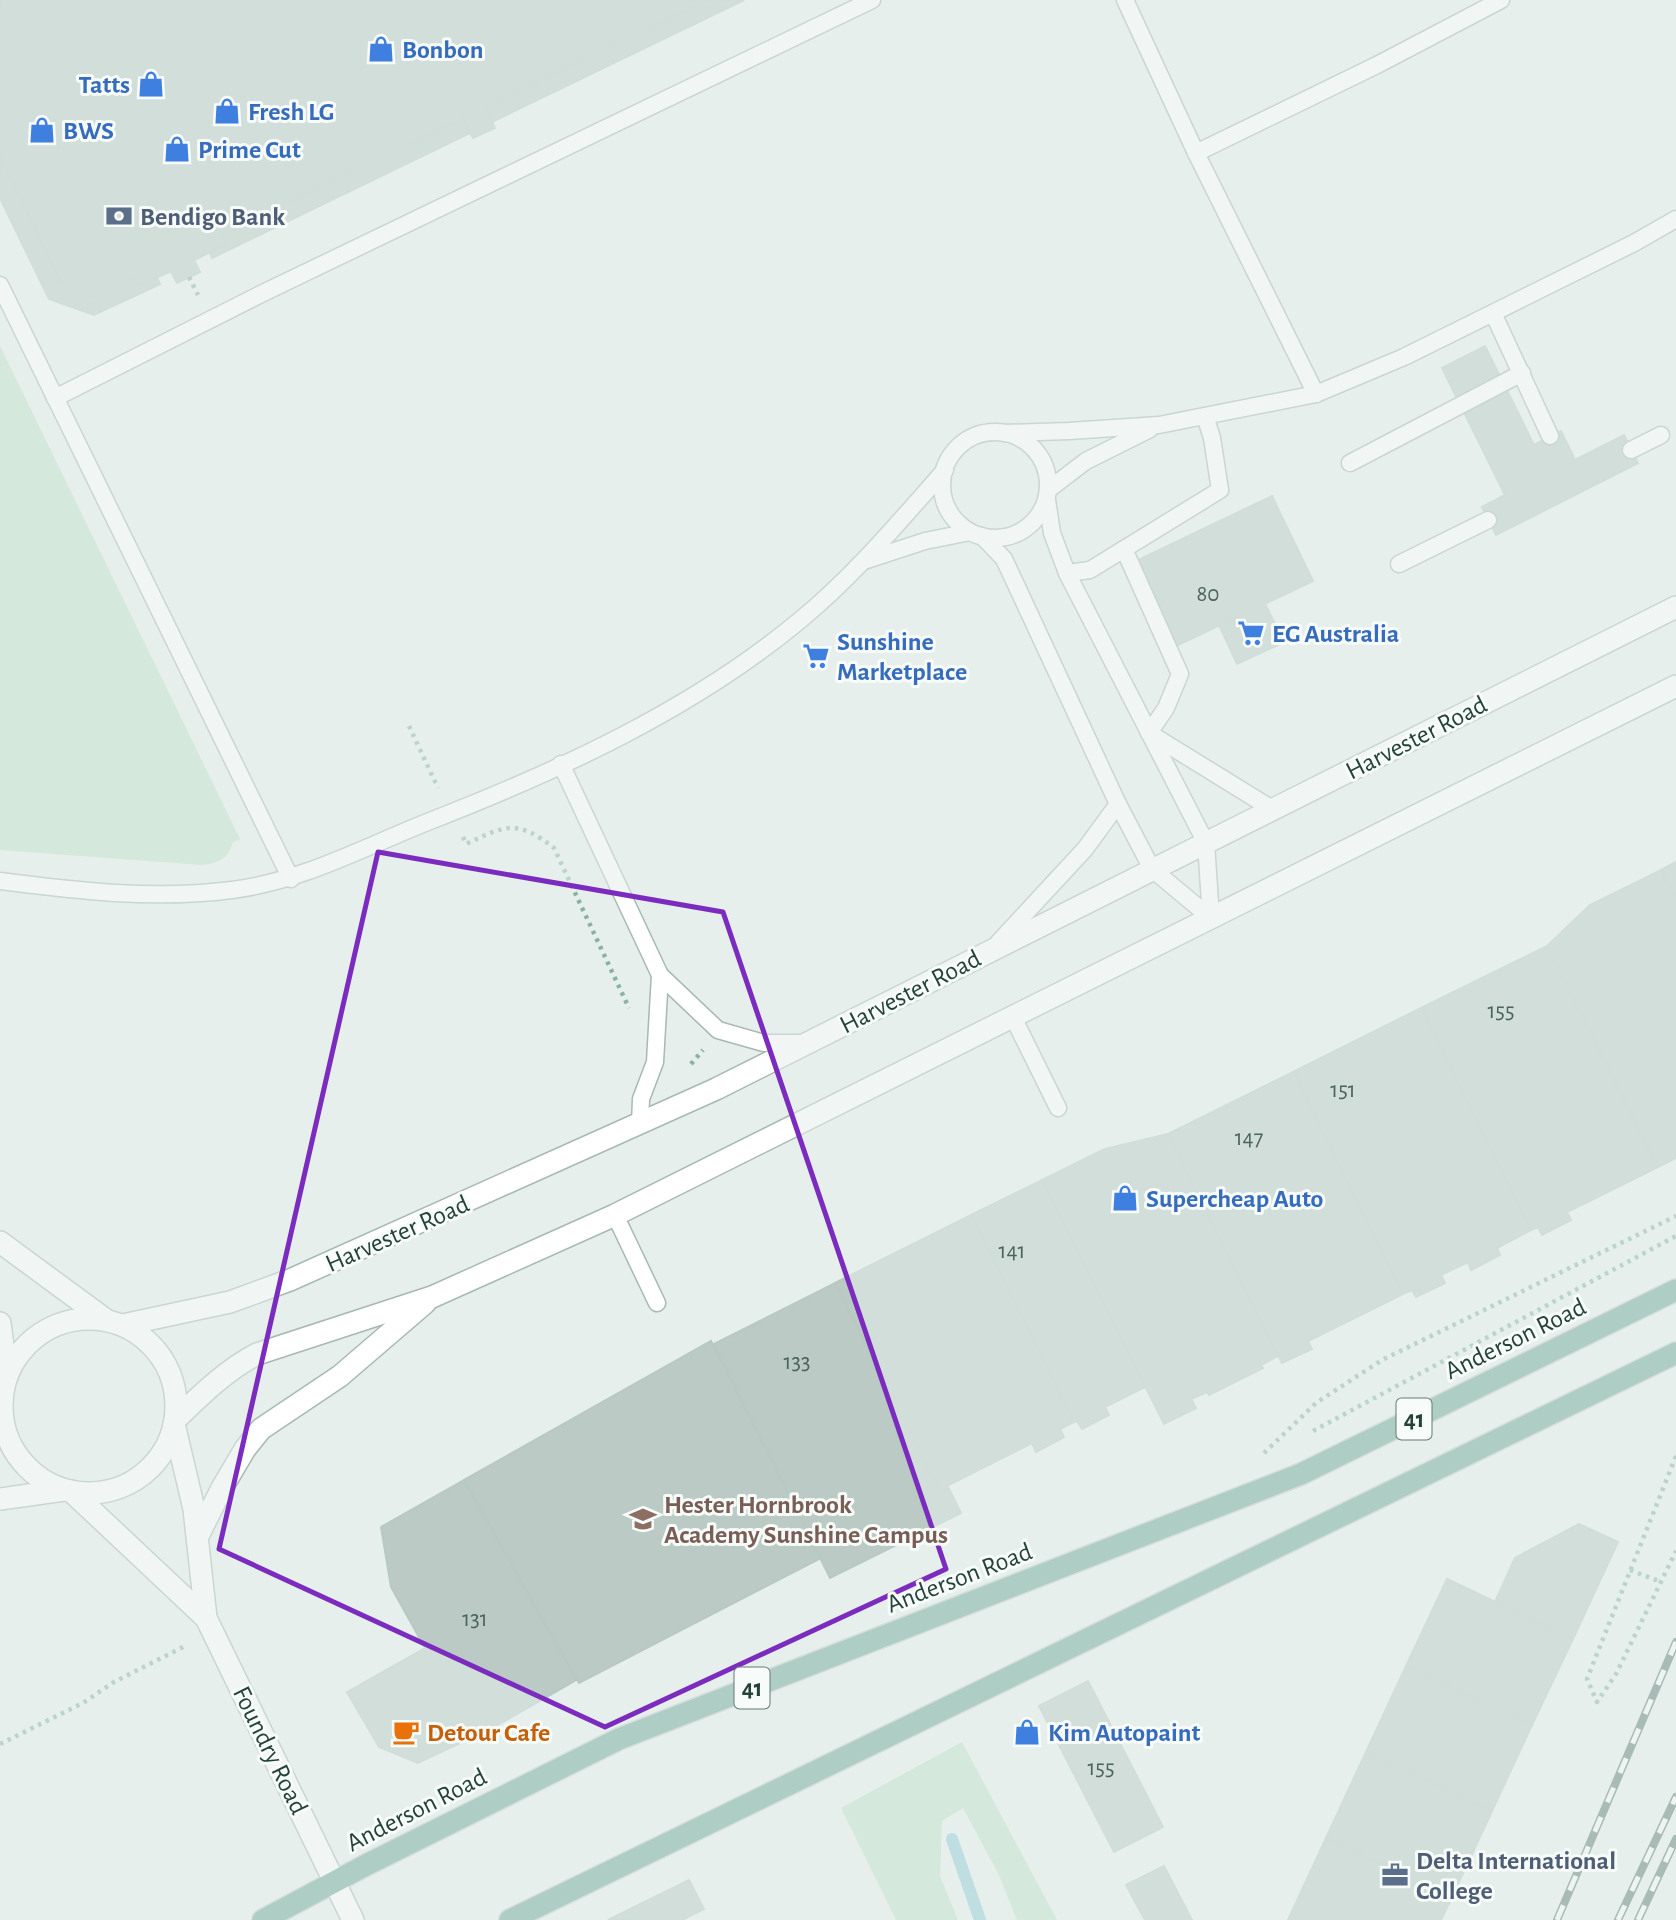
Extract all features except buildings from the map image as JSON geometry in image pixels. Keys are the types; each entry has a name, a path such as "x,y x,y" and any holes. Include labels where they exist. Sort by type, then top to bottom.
{"main road":[{"name":"Anderson Road","path":"263,1920 334,1881 619,1739 1301,1474 1676,1290"},
{"name":"41","path":"510,1920 1676,1353"}],"street":[{"name":"Harvester Road","path":"114,1323 204,1308 259,1292 640,1125 716,1090 1676,607"},
{"path":"174,1422 213,1385 257,1354 432,1297 615,1215 1676,686"},
{"path":"0,1242 114,1323 150,1344 169,1371 176,1403 174,1422 164,1450 147,1471 124,1486 98,1492 69,1490 0,1499"},
{"path":"198,1536 245,1449 261,1429 340,1376 432,1297"},
{"path":"4,1382 23,1349 46,1330 75,1320 114,1323"},
{"path":"0,1323 3,1413 10,1442 27,1467 52,1485 69,1490"},
{"name":"Foundry Road","path":"174,1422 198,1536 210,1625 353,1920"},
{"name":"Foundry Road","path":"69,1490 210,1625"}],"lane":[{"path":"55,398 242,303 872,0"},
{"path":"1125,0 1196,153 1316,394"},
{"path":"1196,153 1377,65 1501,0"},
{"path":"1211,918 1152,869 1118,804 1004,559 956,520 947,505 942,488 951,456 961,444 974,436 990,432 1069,431 1158,425 1316,394 1404,357 1634,243 1676,219"},
{"path":"0,285 290,878"},
{"path":"1493,313 1550,436"},
{"path":"1350,463 1522,373"},
{"path":"1068,573 1090,570 1220,490 1212,438 1205,416"},
{"path":"865,560 925,541 976,534 998,539 1014,535 1028,527 1040,515 1047,495 1086,461 1158,425"},
{"path":"1005,433 1026,443 1042,460 1048,475 1047,495 1052,533 1068,573 1206,843 1211,918"},
{"path":"1631,450 1661,435"},
{"path":"0,881 100,893 231,890 290,878 451,815 613,741 714,684 800,621 865,560 945,470"},
{"path":"1399,564 1488,520"},
{"path":"1124,549 1180,674 1166,708 1149,733"},
{"path":"1149,733 1272,809"},
{"path":"561,764 660,975 718,1030 764,1043 806,1043"},
{"path":"992,950 1086,849 1118,804"},
{"path":"640,1125 640,1099 655,1062 660,975"},
{"path":"1013,1017 1058,1108"},
{"path":"615,1215 657,1303"}],"path":[{"path":"408,726 466,844 498,829 516,828 534,833 554,848 633,1016"},
{"path":"655,1062 678,1067 691,1064 718,1030"},
{"path":"1282,1447 1257,1461 1316,1403 1382,1360 1676,1216"},
{"path":"1306,1434 1676,1236"},
{"path":"1676,1456 1587,1679 1597,1702 1616,1674 1676,1551"},
{"path":"1630,1570 1661,1582"},
{"path":"0,1745 83,1703 210,1625"}],"highlighted area":[{"path":"378,852 723,912 946,1569 605,1727 219,1549"}],"green space":[{"path":"0,346 240,839 233,842 225,856 218,861 202,865 0,850"},
{"path":"962,1742 1057,1920 1017,1920 998,1873 963,1808 942,1821 940,1876 958,1920 896,1920 841,1808"}],"waterway":[{"path":"952,1839 980,1920"}],"railway":[{"path":"1557,1920 1676,1642"},
{"path":"1618,1920 1676,1797"},
{"path":"1638,1920 1676,1839"}],"place":[{"name":"Bonbon","path":"381,49"},
{"name":"Tatts","path":"151,84"},
{"name":"Fresh LG","path":"227,111"},
{"name":"BWS","path":"42,130"},
{"name":"Prime Cut","path":"177,149"},
{"name":"Bendigo Bank","path":"119,216"},
{"name":"EG Australia","path":"1251,633"},
{"name":"Sunshine Marketplace","path":"816,656"},
{"name":"Supercheap Auto","path":"1125,1198"},
{"name":"Hester Hornbrook Academy Sunshine Campus","path":"643,1519"},
{"name":"Detour Cafe","path":"406,1732"},
{"name":"Kim Autopaint","path":"1027,1732"},
{"name":"Delta International College","path":"1395,1875"}]}
